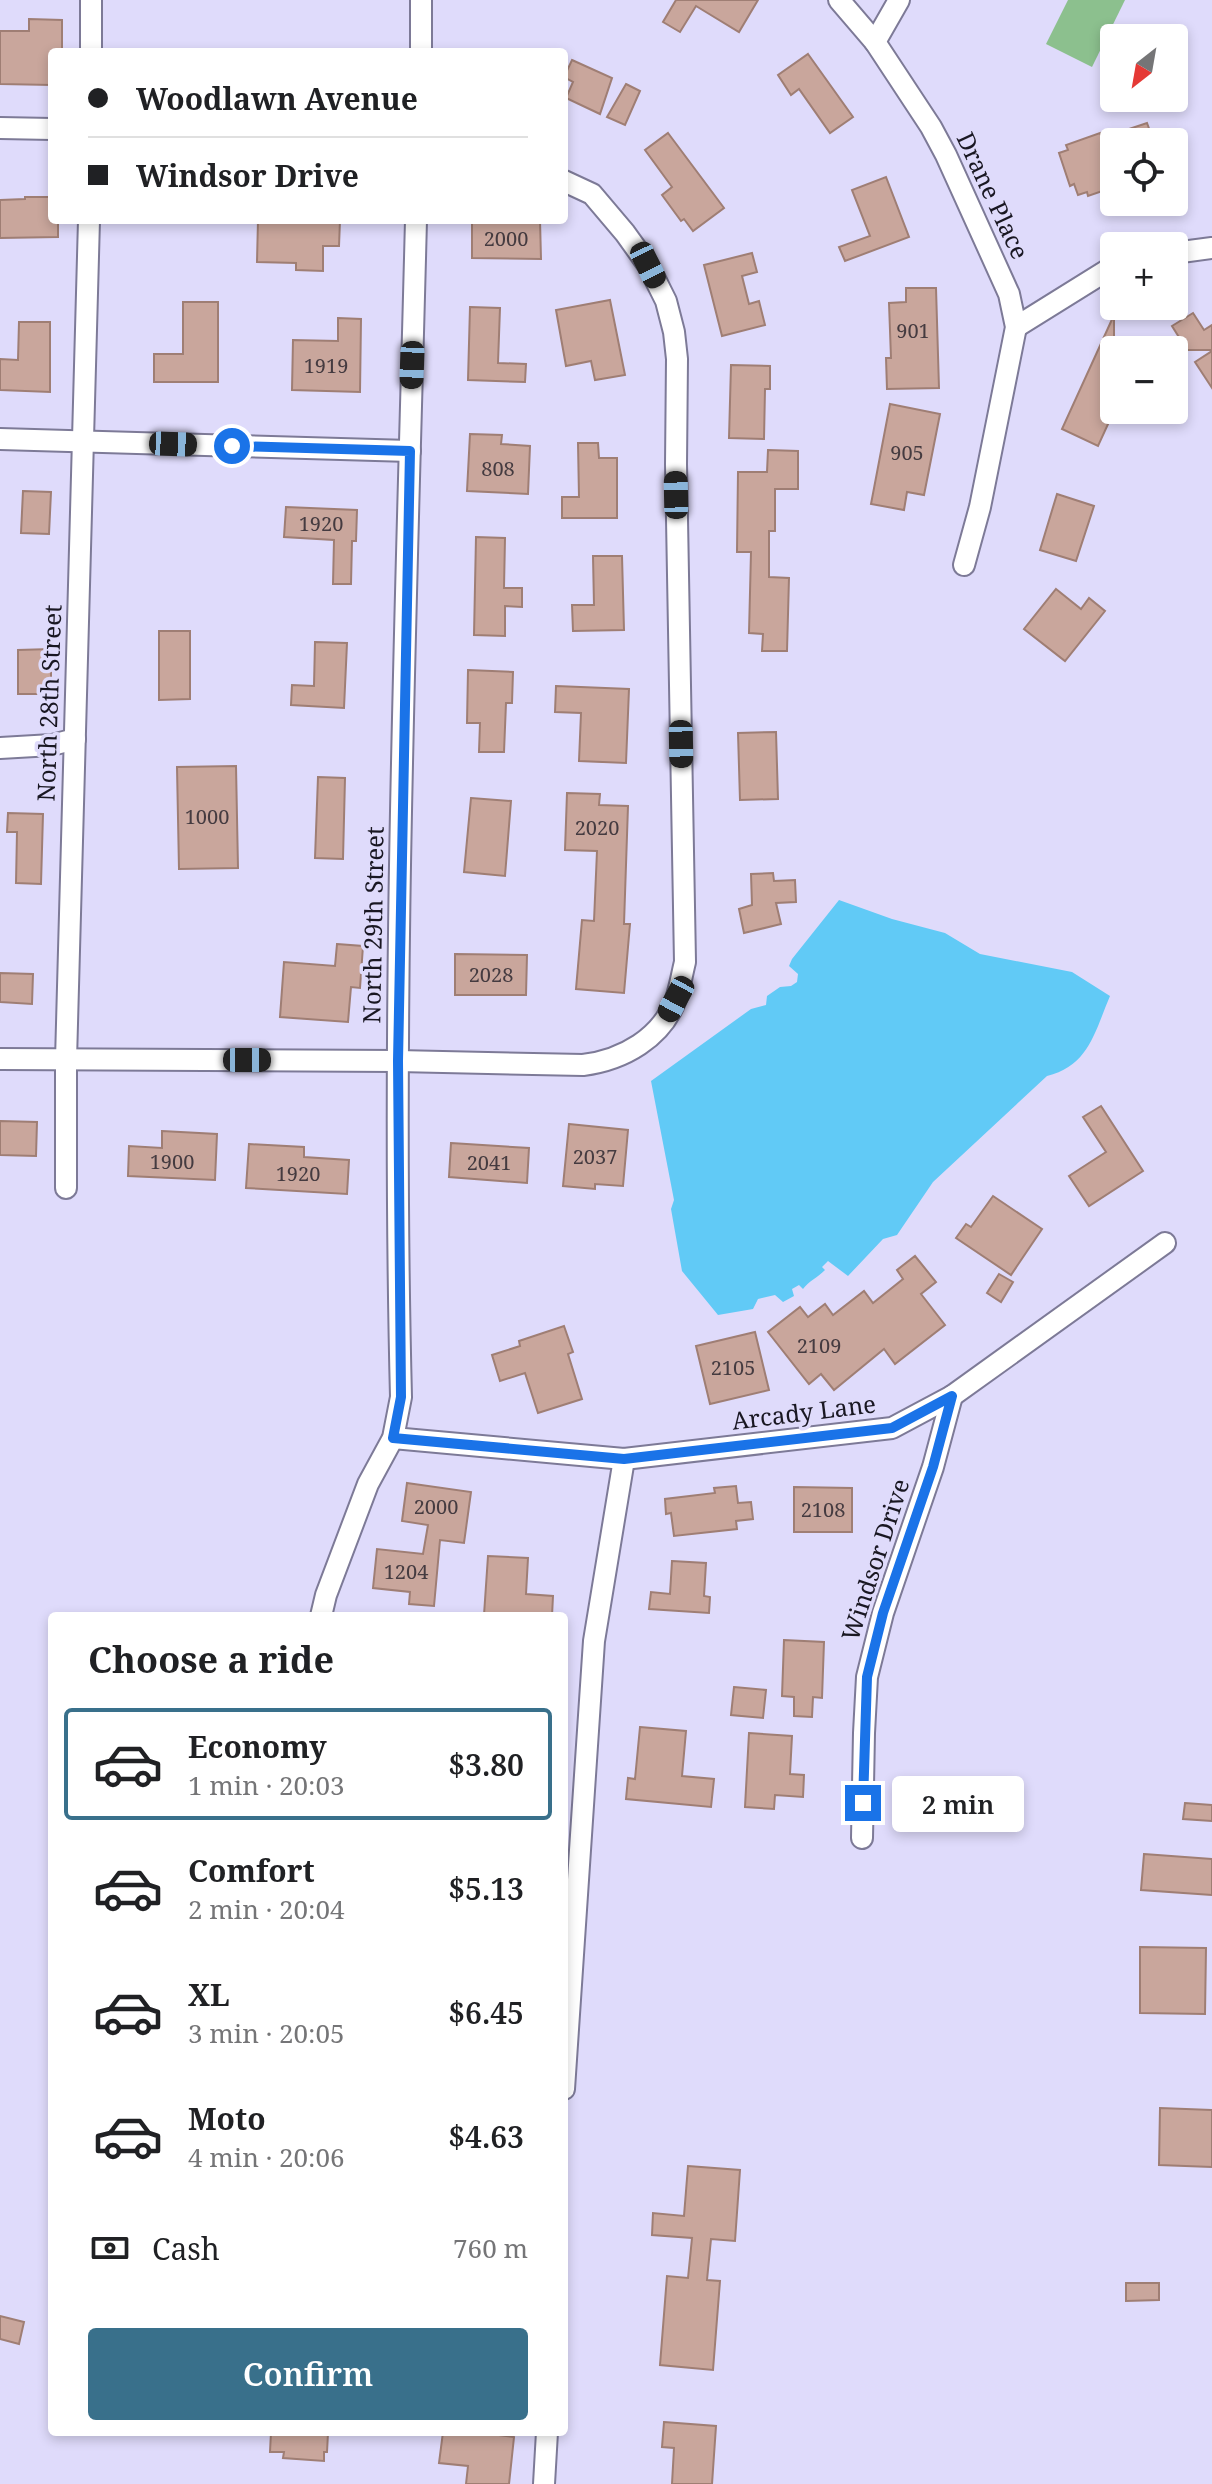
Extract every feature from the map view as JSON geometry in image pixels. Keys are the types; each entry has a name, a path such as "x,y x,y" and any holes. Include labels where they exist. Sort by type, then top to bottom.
{"street":[{"path":"91,0 91,48"},
{"path":"421,0 421,48"},
{"name":"Drane Place","path":"839,0 875,42 931,127 1009,294 1016,327"},
{"path":"875,42 899,0"},
{"path":"0,128 48,129"},
{"path":"0,1059 583,1065 606,1062 661,1027 676,999 685,962 677,359 666,301 648,265 592,194 568,183"},
{"name":"North 28th Street","path":"66,1188 66,1060 89,224"},
{"name":"North 29th Street","path":"322,1612 368,1484 393,1438 401,1397 398,1061 416,224"},
{"path":"1188,251 1212,248"},
{"path":"964,565 980,507 1016,327 1100,275"},
{"path":"0,439 410,451"},
{"path":"0,748 52,745 75,739"},
{"name":"Arcady Lane","path":"393,1438 624,1459 892,1428 952,1396 1165,1243"},
{"name":"Windsor Drive","path":"862,1838 867,1677 883,1613 933,1467 952,1396"},
{"path":"568,2015 594,1641 624,1459"},
{"path":"544,2484 547,2436"}],"green space":[{"path":"1068,0 1125,0 1113,24 1100,24 1100,51 1092,67 1046,44"}],"water":[{"path":"839,900 945,933 980,954 1072,972 1110,996 1095,1034 1081,1056 1061,1071 1047,1076 933,1182 897,1235 883,1239 848,1276 828,1261 822,1267 825,1270 822,1273 803,1289 799,1285 792,1289 794,1296 783,1302 775,1295 758,1299 753,1309 718,1315 682,1271 671,1209 674,1200 651,1081 751,1009 766,1005 767,996 780,987 797,982 798,974 789,966 792,959"}],"building":[{"path":"676,0 758,0 739,32 696,6 680,32 663,22"},
{"path":"29,19 62,20 62,48 48,48 48,85 0,84 0,31 29,31"},
{"path":"808,54 853,117 830,133 799,89 791,95 778,75"},
{"path":"572,60 612,78 600,114 568,99 573,82 568,79"},
{"path":"626,84 640,91 625,125 607,117"},
{"path":"1147,123 1149,128 1132,128"},
{"path":"668,133 724,208 693,231 684,219 681,221 662,195 672,187 645,150"},
{"path":"1100,133 1100,192 1088,196 1087,192 1078,195 1074,184 1070,186 1059,153 1068,150 1066,145"},
{"path":"886,177 909,237 845,261 839,247 870,236 852,190"},
{"path":"48,197 48,224 58,224 58,237 0,238 0,200"},
{"path":"258,224 340,224 339,246 323,246 323,271 296,270 296,263 257,262"},
{"path":"472,224 540,224 541,259 472,258"},
{"path":"752,253 757,272 742,276 749,304 759,301 765,325 722,336 704,265"},
{"path":"906,288 936,288 939,388 887,389 886,358 891,358 889,303 906,302"},
{"path":"610,300 625,375 595,380 591,361 566,366 556,310"},
{"path":"183,302 218,302 218,382 154,382 154,354 183,354"},
{"path":"470,307 500,308 498,363 526,364 525,382 468,380"},
{"path":"1193,313 1204,330 1212,325 1212,350 1188,350 1188,336 1178,336 1172,326 1188,320"},
{"path":"338,318 361,319 360,392 292,390 293,340 338,341"},
{"path":"1112,320 1114,320 1114,336 1104,336"},
{"path":"19,322 50,322 50,392 0,390 0,359 18,360"},
{"path":"1100,346 1100,424 1108,424 1098,446 1062,429"},
{"path":"1212,351 1212,388 1195,362"},
{"path":"731,365 770,366 770,389 765,389 764,439 729,438"},
{"path":"890,404 940,414 924,495 907,492 904,510 871,504"},
{"path":"470,434 502,435 501,444 530,446 528,494 467,491"},
{"path":"578,443 598,443 599,458 617,458 617,518 562,518 562,497 579,497"},
{"path":"768,450 798,451 798,489 775,489 775,531 769,531 769,577 789,578 787,651 762,651 763,634 749,633 751,552 737,552 738,472 767,472"},
{"path":"23,491 51,492 49,534 21,533"},
{"path":"1057,494 1094,506 1076,561 1040,550"},
{"path":"286,507 357,510 356,541 352,541 351,584 333,584 334,540 284,537"},
{"path":"476,537 505,538 504,588 522,588 522,607 505,606 505,636 474,635"},
{"path":"593,556 622,556 624,630 573,631 572,605 594,605"},
{"path":"1056,589 1081,609 1089,598 1105,611 1065,661 1024,629"},
{"path":"159,631 190,631 190,699 159,700"},
{"path":"315,642 347,643 344,708 291,705 292,685 314,686"},
{"path":"51,649 51,694 18,694 18,650"},
{"path":"468,670 513,672 512,703 506,703 504,752 479,752 480,723 467,723"},
{"path":"556,686 629,689 626,763 579,761 581,713 555,712"},
{"path":"776,732 778,799 740,800 738,733"},
{"path":"236,766 238,868 179,869 177,767"},
{"path":"318,777 345,778 343,859 315,858"},
{"path":"567,793 600,794 599,805 628,806 624,924 630,924 624,993 576,989 582,920 594,921 597,851 565,850"},
{"path":"471,798 511,801 505,876 464,872"},
{"path":"8,813 43,814 41,884 16,883 17,832 7,832"},
{"path":"773,873 774,881 795,880 796,902 776,903 781,924 744,933 739,909 752,905 751,874"},
{"path":"337,944 363,946 360,988 351,987 348,1022 280,1017 284,962 335,966"},
{"path":"455,954 527,955 526,995 455,995"},
{"path":"0,973 33,974 32,1004 0,1002"},
{"path":"1101,1106 1143,1171 1089,1206 1069,1176 1106,1152 1083,1117"},
{"path":"0,1121 37,1122 36,1156 0,1155"},
{"path":"569,1124 628,1130 623,1186 595,1184 595,1189 563,1186"},
{"path":"162,1131 217,1134 215,1180 128,1176 129,1146 162,1148"},
{"path":"451,1143 529,1148 527,1183 449,1177"},
{"path":"249,1144 304,1147 304,1157 349,1160 347,1194 246,1188"},
{"path":"993,1196 1042,1229 1011,1275 956,1238 966,1224 971,1227"},
{"path":"915,1256 936,1282 921,1294 945,1325 895,1364 884,1349 834,1390 821,1374 809,1384 768,1332 800,1307 808,1317 825,1304 833,1315 864,1291 873,1303 903,1279 897,1270"},
{"path":"999,1274 1013,1282 1001,1302 987,1293"},
{"path":"564,1326 573,1352 568,1354 582,1399 538,1413 525,1373 500,1381 492,1355 520,1346 519,1341"},
{"path":"755,1332 769,1390 710,1404 696,1346"},
{"path":"407,1483 471,1492 464,1543 440,1540 434,1606 409,1604 410,1592 373,1588 377,1549 423,1554 428,1525 402,1521"},
{"path":"736,1486 738,1503 751,1502 753,1519 736,1521 737,1529 674,1536 671,1513 666,1514 665,1499 715,1493 714,1488"},
{"path":"794,1487 852,1488 852,1532 794,1532"},
{"path":"488,1556 528,1558 526,1594 553,1596 552,1612 484,1612"},
{"path":"672,1561 706,1563 704,1596 710,1597 709,1613 649,1609 651,1592 670,1594"},
{"path":"784,1640 824,1642 822,1698 813,1697 812,1717 794,1716 794,1697 782,1696"},
{"path":"734,1687 766,1690 763,1718 731,1715"},
{"path":"640,1727 686,1731 682,1776 714,1779 711,1807 626,1799 628,1778 635,1779"},
{"path":"749,1733 792,1736 790,1774 804,1775 803,1797 775,1795 774,1809 745,1807"},
{"path":"1185,1803 1212,1805 1212,1821 1183,1819"},
{"path":"1144,1854 1212,1859 1212,1895 1141,1890"},
{"path":"1140,1947 1206,1948 1205,2014 1140,2013"},
{"path":"1160,2108 1212,2110 1212,2167 1159,2165"},
{"path":"688,2166 740,2170 735,2241 711,2239 707,2280 720,2281 713,2370 660,2365 667,2276 688,2278 692,2238 652,2235 653,2213 684,2216"},
{"path":"1126,2283 1159,2283 1159,2300 1126,2301"},
{"path":"0,2316 24,2322 19,2344 0,2339"},
{"path":"664,2422 716,2426 712,2484 672,2484 674,2448 662,2447"},
{"path":"271,2436 328,2436 324,2461 283,2458 284,2452 270,2452"},
{"path":"442,2436 514,2437 509,2484 466,2484 468,2466 439,2463"}],"route":[{"path":"232,446 410,451 398,1061 401,1397 393,1438 624,1459 892,1428 952,1396 933,1467 883,1613 867,1677 863,1803"}]}
